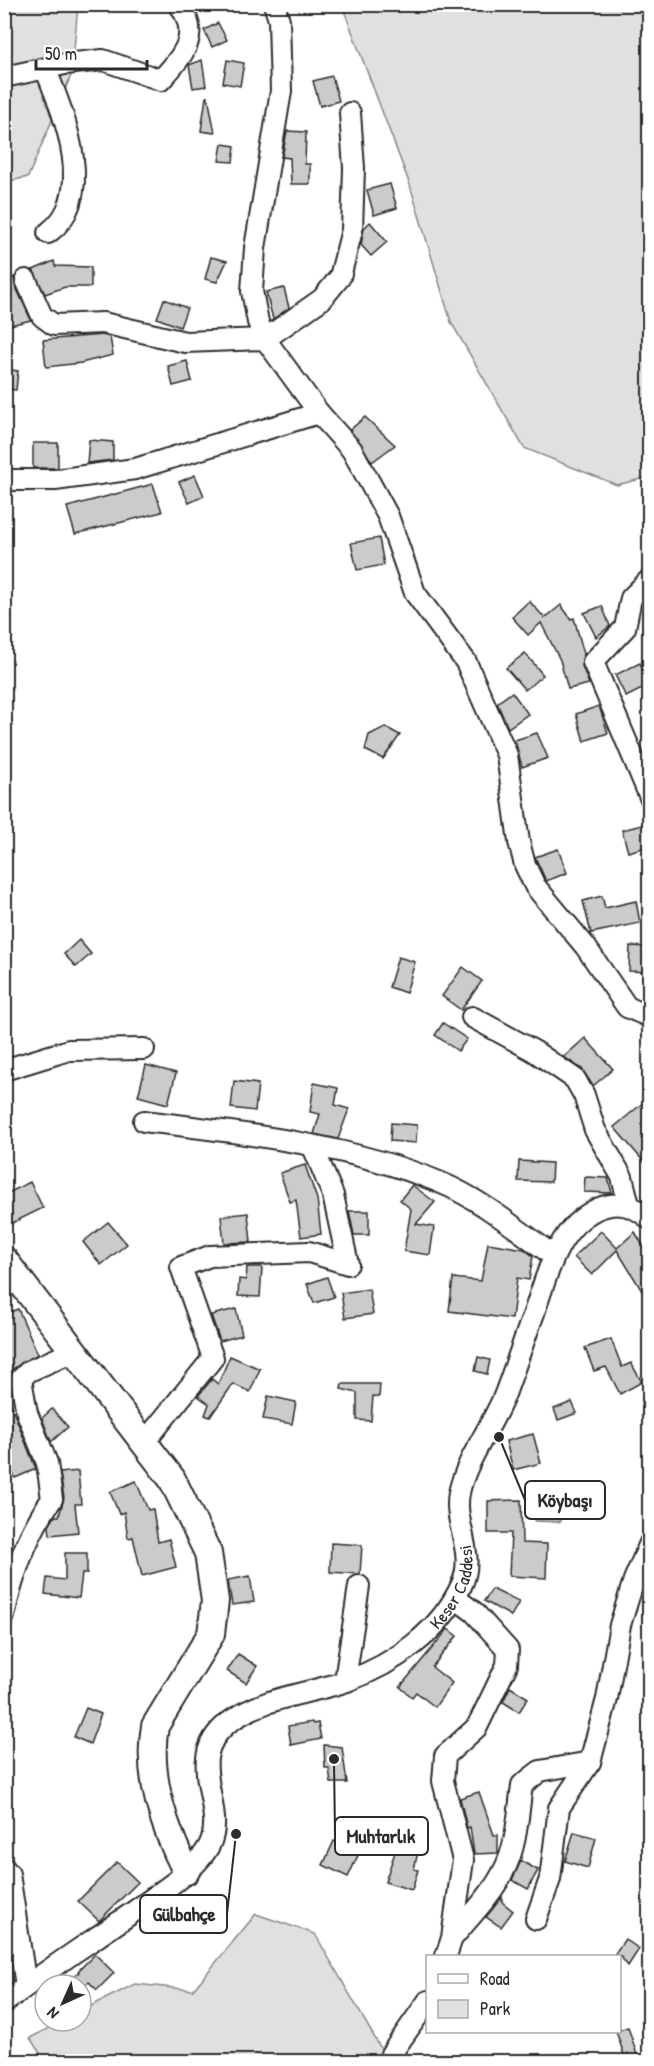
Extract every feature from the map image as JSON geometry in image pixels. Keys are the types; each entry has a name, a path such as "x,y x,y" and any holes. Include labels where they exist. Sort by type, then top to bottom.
{"main road":[{"path":"4,1260 172,1479 208,1553 214,1590 214,1619 211,1634 155,1726 152,1744 158,1798 171,1840 186,1871"}],"street":[{"path":"4,77 46,70 64,64 103,60 160,80 177,62 189,42 191,30 188,18 179,4"},
{"path":"274,4 279,20 281,92 255,248 252,291 258,322 266,339 319,413 352,450 388,516 416,593 466,662 507,755 519,842 525,865 535,886 585,946 627,1006 650,1017"},
{"path":"46,70 66,122 75,184 67,210 58,226 48,233"},
{"path":"26,280 42,316 54,325 103,323 184,342 266,339 322,299 340,277 352,230 354,168 350,113"},
{"path":"4,480 55,480 135,469 319,413"},
{"path":"650,579 631,598 625,628 593,662 650,797"},
{"path":"472,1017 534,1051 574,1079 584,1095 595,1130 622,1177 628,1205 650,1219"},
{"path":"4,1070 69,1050 144,1049"},
{"path":"144,1120 313,1147 385,1164 439,1182 470,1197 554,1256"},
{"path":"144,1443 213,1358 182,1267 210,1256 309,1252 348,1264 333,1195 313,1147"},
{"name":"Keser Caddesi","path":"4,2003 107,1931 186,1871 205,1852 213,1834 206,1767 211,1745 218,1734 235,1718 252,1709 310,1689 345,1681 409,1648 436,1624 464,1581 468,1560 459,1515 460,1492 504,1396 554,1256 568,1231 585,1215 606,1205 628,1205"},
{"path":"4,1616 8,1585 36,1522 52,1499 47,1463 27,1413 21,1379 29,1371 74,1351"},
{"path":"536,1919 550,1879 559,1808 590,1762 607,1699 620,1625 634,1580 650,1543"},
{"path":"345,1681 359,1586"},
{"path":"449,1947 463,1860 443,1781 445,1756 477,1727 507,1665 508,1650 474,1612 455,1598"},
{"path":"449,1947 504,1871 513,1845 522,1785 540,1771 590,1762"},
{"path":"4,1868 9,1874 26,1986"},
{"path":"399,2061 391,2054 426,2004"}],"green space":[{"path":"78,4 72,73 28,177 5,182 4,5"},
{"path":"342,5 649,5 649,477 617,485 524,448 451,322 410,185"},
{"path":"256,1914 315,1934 388,2061 45,2061 30,2038 39,2033 93,2033 93,2005 135,1984 193,1990"}],"shaded area":[{"path":"536,1506 560,1507 560,1522 535,1521"}],"building":[{"path":"218,23 227,40 212,47 204,30"},
{"path":"202,60 206,86 193,88 189,65"},
{"path":"227,60 244,63 240,86 223,83"},
{"path":"332,76 339,101 320,106 313,81"},
{"path":"206,97 208,97 215,133 201,131"},
{"path":"287,131 306,132 305,164 310,164 310,184 291,184 290,158 282,157"},
{"path":"222,144 235,146 233,162 219,161"},
{"path":"390,184 397,208 374,215 367,190"},
{"path":"370,222 387,242 371,256 361,245 364,228"},
{"path":"211,257 227,261 217,282 205,279"},
{"path":"54,261 55,266 91,267 91,287 65,287 45,294 33,270"},
{"path":"14,277 15,285 31,320 6,326 4,281"},
{"path":"284,288 289,308 273,319 266,292"},
{"path":"164,299 187,308 180,327 157,318"},
{"path":"102,335 110,337 113,355 81,363 46,367 43,340"},
{"path":"187,361 192,381 173,386 168,366"},
{"path":"4,369 18,371 16,390 4,389"},
{"path":"365,417 395,445 372,462 350,430"},
{"path":"89,440 113,442 113,460 87,463"},
{"path":"33,443 58,443 58,468 33,468"},
{"path":"195,475 204,496 189,503 179,482"},
{"path":"153,484 162,512 75,534 67,507"},
{"path":"379,538 384,565 357,570 351,543"},
{"path":"529,601 545,618 561,605 571,619 574,618 584,654 582,666 589,684 568,689 560,660 541,623 528,635 512,617"},
{"path":"602,606 610,626 596,637 584,613"},
{"path":"525,653 543,675 525,690 506,668"},
{"path":"640,663 650,685 626,697 615,675"},
{"path":"512,692 528,714 508,728 497,703"},
{"path":"599,706 608,733 584,741 576,714"},
{"path":"385,727 400,735 383,759 365,750 369,735"},
{"path":"537,733 548,758 522,767 515,740"},
{"path":"650,823 650,846 628,852 622,830"},
{"path":"558,849 567,873 546,881 535,857"},
{"path":"602,896 605,908 636,901 640,923 591,933 583,901"},
{"path":"79,940 91,954 76,967 64,954"},
{"path":"630,946 650,947 650,972 629,971"},
{"path":"398,957 415,962 406,993 389,987"},
{"path":"463,967 482,981 461,1010 442,996"},
{"path":"443,1023 467,1039 458,1051 435,1035"},
{"path":"585,1038 613,1069 593,1086 582,1069 564,1057"},
{"path":"146,1065 176,1073 168,1104 138,1096"},
{"path":"234,1081 258,1084 255,1111 231,1108"},
{"path":"314,1083 338,1088 335,1105 349,1109 338,1139 314,1134 320,1114 310,1112"},
{"path":"650,1097 650,1169 614,1127"},
{"path":"391,1123 417,1125 416,1143 390,1141"},
{"path":"519,1161 552,1163 551,1182 518,1181"},
{"path":"305,1165 317,1199 321,1234 301,1237 296,1200 290,1202 280,1173"},
{"path":"585,1177 608,1178 612,1193 584,1192"},
{"path":"30,1182 43,1208 4,1227 4,1195"},
{"path":"412,1185 435,1202 416,1224 434,1227 430,1255 404,1251 411,1209 400,1200"},
{"path":"349,1211 369,1211 369,1235 354,1235"},
{"path":"248,1213 251,1242 224,1243 221,1216"},
{"path":"108,1222 127,1244 101,1265 83,1242"},
{"path":"601,1231 617,1248 635,1232 650,1257 650,1304 617,1250 592,1275 574,1257"},
{"path":"488,1243 524,1249 533,1256 529,1280 517,1278 512,1319 449,1311 453,1278 481,1281"},
{"path":"247,1267 262,1267 260,1297 238,1296 239,1279 246,1280"},
{"path":"327,1277 334,1297 314,1303 307,1284"},
{"path":"369,1289 373,1314 345,1318 341,1293"},
{"path":"18,1309 38,1354 4,1374 4,1314"},
{"path":"236,1309 242,1335 220,1341 211,1315"},
{"path":"611,1339 622,1367 631,1363 642,1382 620,1394 606,1367 594,1371 585,1348"},
{"path":"230,1356 260,1369 250,1392 233,1384 210,1417 205,1415 209,1404 198,1396 212,1379 218,1384"},
{"path":"478,1357 490,1360 487,1374 475,1371"},
{"path":"342,1384 380,1384 379,1397 373,1396 371,1421 357,1420 357,1393 341,1389"},
{"path":"4,1388 36,1469 15,1478 4,1451"},
{"path":"268,1396 296,1402 292,1424 263,1419"},
{"path":"572,1402 577,1413 558,1420 554,1409"},
{"path":"52,1409 68,1427 51,1442 42,1418"},
{"path":"533,1434 541,1463 513,1470 506,1441"},
{"path":"78,1471 81,1504 75,1504 78,1532 50,1535 49,1526 55,1516 59,1516 64,1498 60,1473"},
{"path":"136,1481 148,1510 153,1509 158,1542 169,1539 176,1567 142,1576 133,1537 128,1538 124,1512 119,1514 110,1492"},
{"path":"521,1500 522,1543 547,1544 546,1578 509,1576 511,1533 488,1533 488,1501"},
{"path":"331,1543 362,1545 360,1574 330,1572"},
{"path":"65,1553 87,1553 87,1574 82,1574 79,1598 45,1594 47,1578 65,1580"},
{"path":"250,1576 254,1602 232,1605 228,1580"},
{"path":"492,1589 519,1602 511,1616 484,1601"},
{"path":"448,1629 457,1636 432,1667 452,1683 435,1707 416,1692 412,1697 400,1687"},
{"path":"238,1654 257,1666 246,1683 227,1671"},
{"path":"510,1687 528,1698 519,1712 503,1702"},
{"path":"86,1708 101,1714 90,1744 74,1737"},
{"path":"312,1722 313,1724 318,1723 321,1739 291,1745 288,1726"},
{"path":"324,1745 342,1747 347,1783 331,1783 329,1768 325,1768"},
{"path":"479,1792 494,1835 498,1835 498,1853 474,1854 470,1827 467,1828 460,1798"},
{"path":"389,1822 423,1831 414,1869 418,1870 412,1890 385,1882 396,1849 392,1848 393,1844 384,1842"},
{"path":"574,1832 596,1838 588,1868 565,1861"},
{"path":"334,1841 359,1853 348,1877 323,1865"},
{"path":"521,1861 538,1870 528,1889 512,1880"},
{"path":"117,1862 138,1882 99,1921 78,1901"},
{"path":"502,1897 502,1902 513,1911 501,1927 486,1917"},
{"path":"625,1939 639,1949 628,1966 621,1955 614,1955"},
{"path":"95,1954 114,1973 97,1990 93,1986 93,1973 78,1973"},
{"path":"628,2027 638,2058 626,2061 617,2033 621,2033 621,2029"}],"place":[{"name":"Köybaşı","path":"499,1437"},
{"name":"Muhtarlık","path":"334,1759"},
{"name":"Gülbahçe","path":"236,1834"}]}
